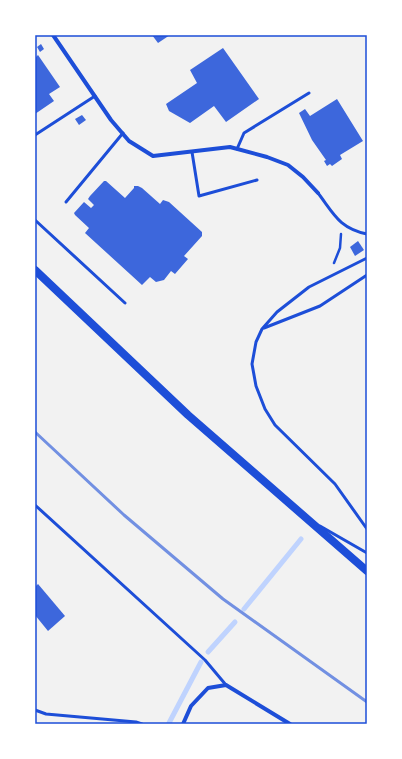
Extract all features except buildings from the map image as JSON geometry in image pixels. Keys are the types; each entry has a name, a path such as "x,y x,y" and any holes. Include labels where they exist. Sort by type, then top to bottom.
{"main road":[{"path":"35,270 188,415 367,571"}],"street":[{"path":"53,35 111,120 129,141 153,156 230,147 267,157 288,165 303,177 318,193"},
{"path":"183,724 191,706 208,688 226,685 290,724"}],"lane":[{"path":"237,150 244,133 309,93"},
{"path":"35,135 95,96"},
{"path":"66,202 123,133"},
{"path":"192,152 199,196 257,180"},
{"path":"318,193 341,223 354,231 367,234"},
{"path":"35,220 125,304"},
{"path":"367,258 309,287 277,312 262,329 256,342 252,364 256,386 265,409 275,425 335,484 367,529"},
{"path":"262,329 320,306 367,275"},
{"path":"35,505 205,660 226,685"},
{"path":"305,517 367,553"},
{"path":"35,710 46,714 136,722 142,724"}],"path":[{"path":"323,280 335,262 340,248 341,223"}],"waterway":[{"path":"244,609 301,539"},
{"path":"208,652 235,622"},
{"path":"169,723 201,662"}],"railway":[{"path":"35,432 124,515 223,599 367,702"}]}
